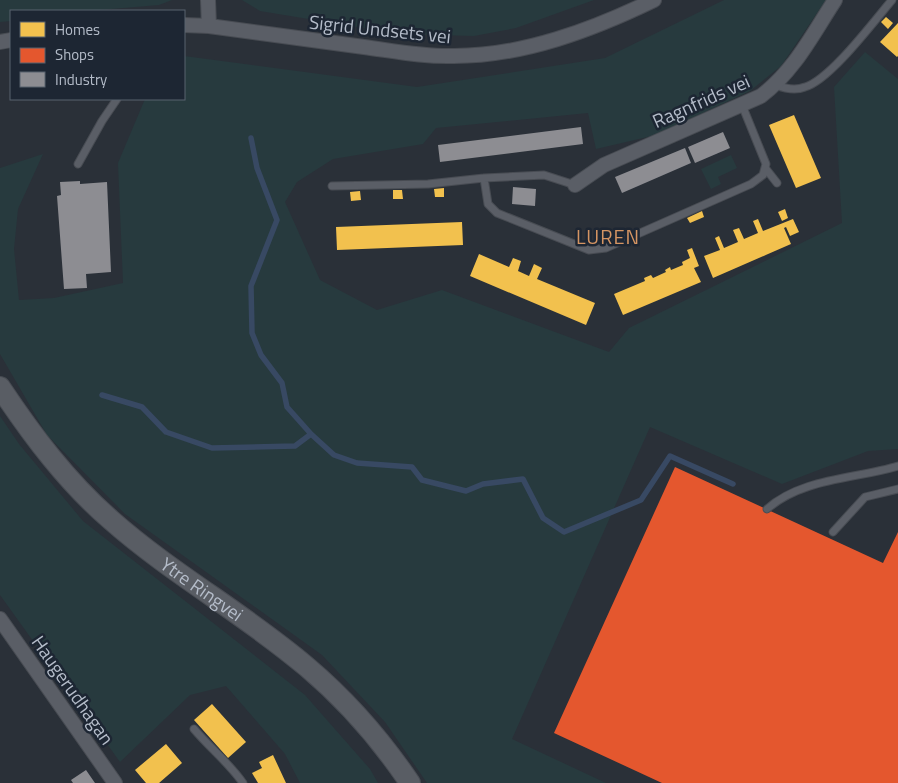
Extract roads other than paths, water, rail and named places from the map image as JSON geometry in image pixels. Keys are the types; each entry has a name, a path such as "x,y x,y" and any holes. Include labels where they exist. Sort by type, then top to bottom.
{"main road":[{"name":"Ytre Ringvei","path":"0,387 53,460 110,519 157,558 263,632 308,667 366,726 410,783"}],"street":[{"path":"208,0 210,26"},
{"name":"Sigrid Undsets vei","path":"185,25 210,26 414,55 455,56 515,49 555,39 592,28 654,0"},
{"name":"Ragnfrids vei","path":"576,185 604,165 742,105 776,85 803,52 835,0"},
{"name":"Haugerudhagan","path":"0,619 115,783"}],"lane":[{"path":"776,85 785,89 795,90 818,81 892,0"},
{"path":"78,164 116,100"},
{"path":"742,105 758,140 766,169 777,184"},
{"path":"484,178 488,204 497,213 554,238 594,251 625,241 751,184 763,175 766,169"},
{"path":"332,186 428,184 484,178 544,175 576,185"},
{"path":"767,509 793,492 822,483 898,466"},
{"path":"833,532 865,497 898,489"},
{"path":"194,729 208,746 230,765 243,783"}],"waterway":[{"path":"251,138 257,168 277,220 251,286 252,333 261,355 282,383 287,407 311,434"},
{"path":"102,395 142,407 166,432 212,448 295,446 311,434 334,455 357,463 412,467 422,480 466,491 483,484 523,479 543,518 564,532 641,500 670,456 733,484"}],"district":[{"name":"LUREN","path":"608,237"}]}
